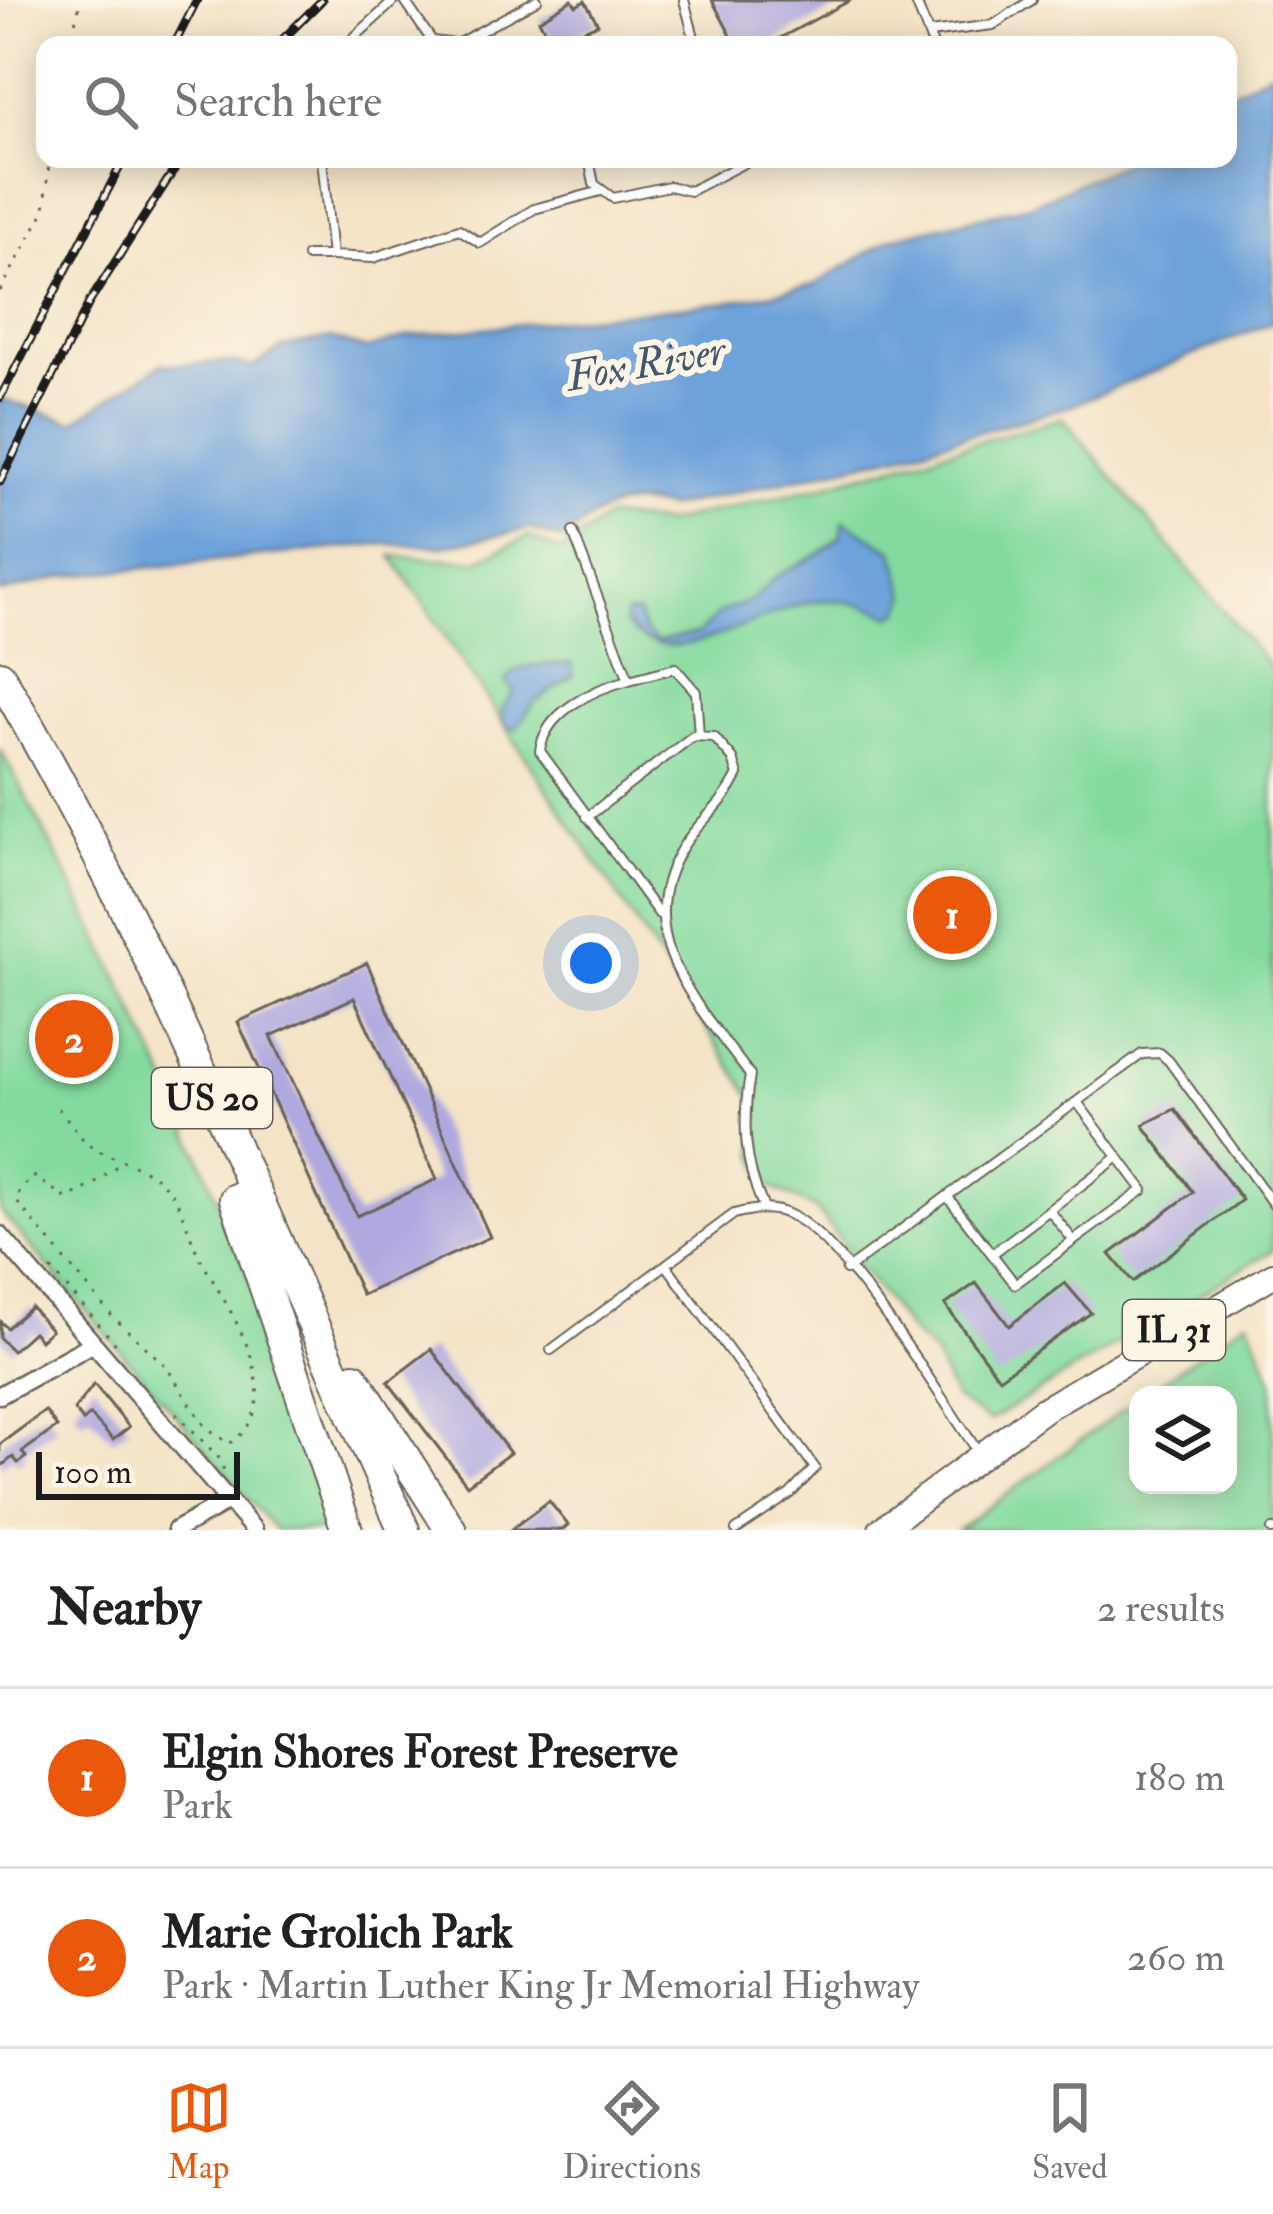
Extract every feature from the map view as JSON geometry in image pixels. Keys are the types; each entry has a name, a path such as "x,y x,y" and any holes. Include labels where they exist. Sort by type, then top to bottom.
{"highway":[{"name":"US 20","path":"0,676 81,817 142,940 404,1530"},
{"name":"US 20","path":"0,710 90,876 383,1530"},
{"path":"243,1168 359,1388 451,1530"},
{"path":"235,1199 347,1530"}],"main road":[{"name":"IL 31","path":"881,1530 1042,1410 1273,1274"}],"street":[{"path":"0,1235 254,1530"},
{"path":"0,1395 92,1344"},
{"path":"176,1530 228,1501"}],"lane":[{"path":"357,36 399,0 428,36"},
{"path":"472,36 538,0"},
{"path":"684,0 692,36"},
{"path":"915,0 930,36"},
{"path":"929,33 993,25 1032,0"},
{"path":"323,168 332,256"},
{"path":"592,168 601,191 613,198 670,186 690,191 735,168"},
{"path":"307,256 373,258 459,229 480,243 534,209 601,191"},
{"path":"573,532 629,680"},
{"path":"659,915 539,751 542,734 551,720 592,693 674,668 696,692 699,736"},
{"path":"587,818 681,743 714,736 733,759 738,776 722,807 686,840 667,874 659,915 671,968 750,1076 744,1133 752,1181 764,1206"},
{"path":"846,1270 1142,1054 1160,1053 1273,1204"},
{"path":"947,1196 1015,1284 1143,1190 1077,1102"},
{"path":"992,1254 1118,1157"},
{"path":"551,1350 734,1214 764,1206 802,1222 846,1270 980,1454"},
{"path":"1049,1210 1073,1240"},
{"path":"667,1266 814,1468 814,1475 736,1530"}],"path":[{"path":"71,36 81,0"},
{"path":"0,291 45,210 49,168"},
{"path":"58,1108 92,1148 152,1173 177,1199 193,1244 246,1342 255,1368 256,1401 239,1438 229,1444 220,1460"},
{"path":"124,1160 93,1185 65,1198 33,1176 19,1191 17,1202 112,1316 165,1365 205,1426 229,1444"}],"green space":[{"path":"1063,418 1273,671 1273,1250 989,1421 954,1398 934,1354 912,1334 816,1209 767,1185 755,1153 757,1105 392,556 475,561 529,537 561,551 608,517 665,523 822,486"},
{"path":"0,749 102,944 194,1142 260,1309 332,1530 275,1530 0,1211"},
{"path":"1248,1319 1273,1381 1273,1530 958,1530 1129,1406 1129,1494 1237,1494 1237,1386 1155,1386"}],"water":[{"name":"Fox River","path":"1273,70 1273,322 1070,406 904,453 668,508 636,504 611,508 563,540 529,529 443,546 378,544 65,576 0,593 0,398 73,422 162,364 228,362 253,367 283,347 330,338 367,349 410,336 727,302 814,285 892,238 1030,205 1112,168 1237,168 1237,89"},
{"path":"844,521 894,551 907,597 900,612 892,616 848,602 813,602 683,645 660,645 640,637 624,621 627,613 638,614 644,631 656,642 698,634 721,612 751,601 776,577 822,552 841,536"},
{"path":"572,663 573,676 535,702 515,730 503,725 502,710 514,691 505,682 511,675 535,665"}],"building":[{"path":"572,0 576,6 585,1 598,24 569,36 548,36 539,20"},
{"path":"712,0 851,0 784,36 731,36"},
{"path":"367,963 490,1237 362,1295 238,1022","holes":["354,998 437,1179 357,1216 271,1036"]},
{"path":"1175,1109 1242,1200 1133,1282 1110,1254 1193,1192 1143,1125"},
{"path":"976,1283 1009,1326 1065,1283 1091,1313 999,1378 945,1305"},
{"path":"31,1307 51,1330 40,1340 33,1332 12,1351 0,1338 0,1321 7,1328"},
{"path":"431,1349 510,1453 467,1485 388,1382"},
{"path":"94,1384 129,1427 113,1440 90,1415 83,1421 74,1410"},
{"path":"45,1411 57,1427 22,1452 26,1457 18,1463 13,1457 0,1467 0,1444"},
{"path":"549,1501 568,1525 562,1530 510,1530"}],"railway":[{"path":"179,36 197,0"},
{"path":"286,36 322,0"},
{"path":"0,398 119,168"},
{"path":"0,482 89,303 175,168"}],"place":[{"name":"Elgin Shores Forest Preserve","path":"952,915"},
{"name":"Marie Grolich Park","path":"74,1039"}]}
